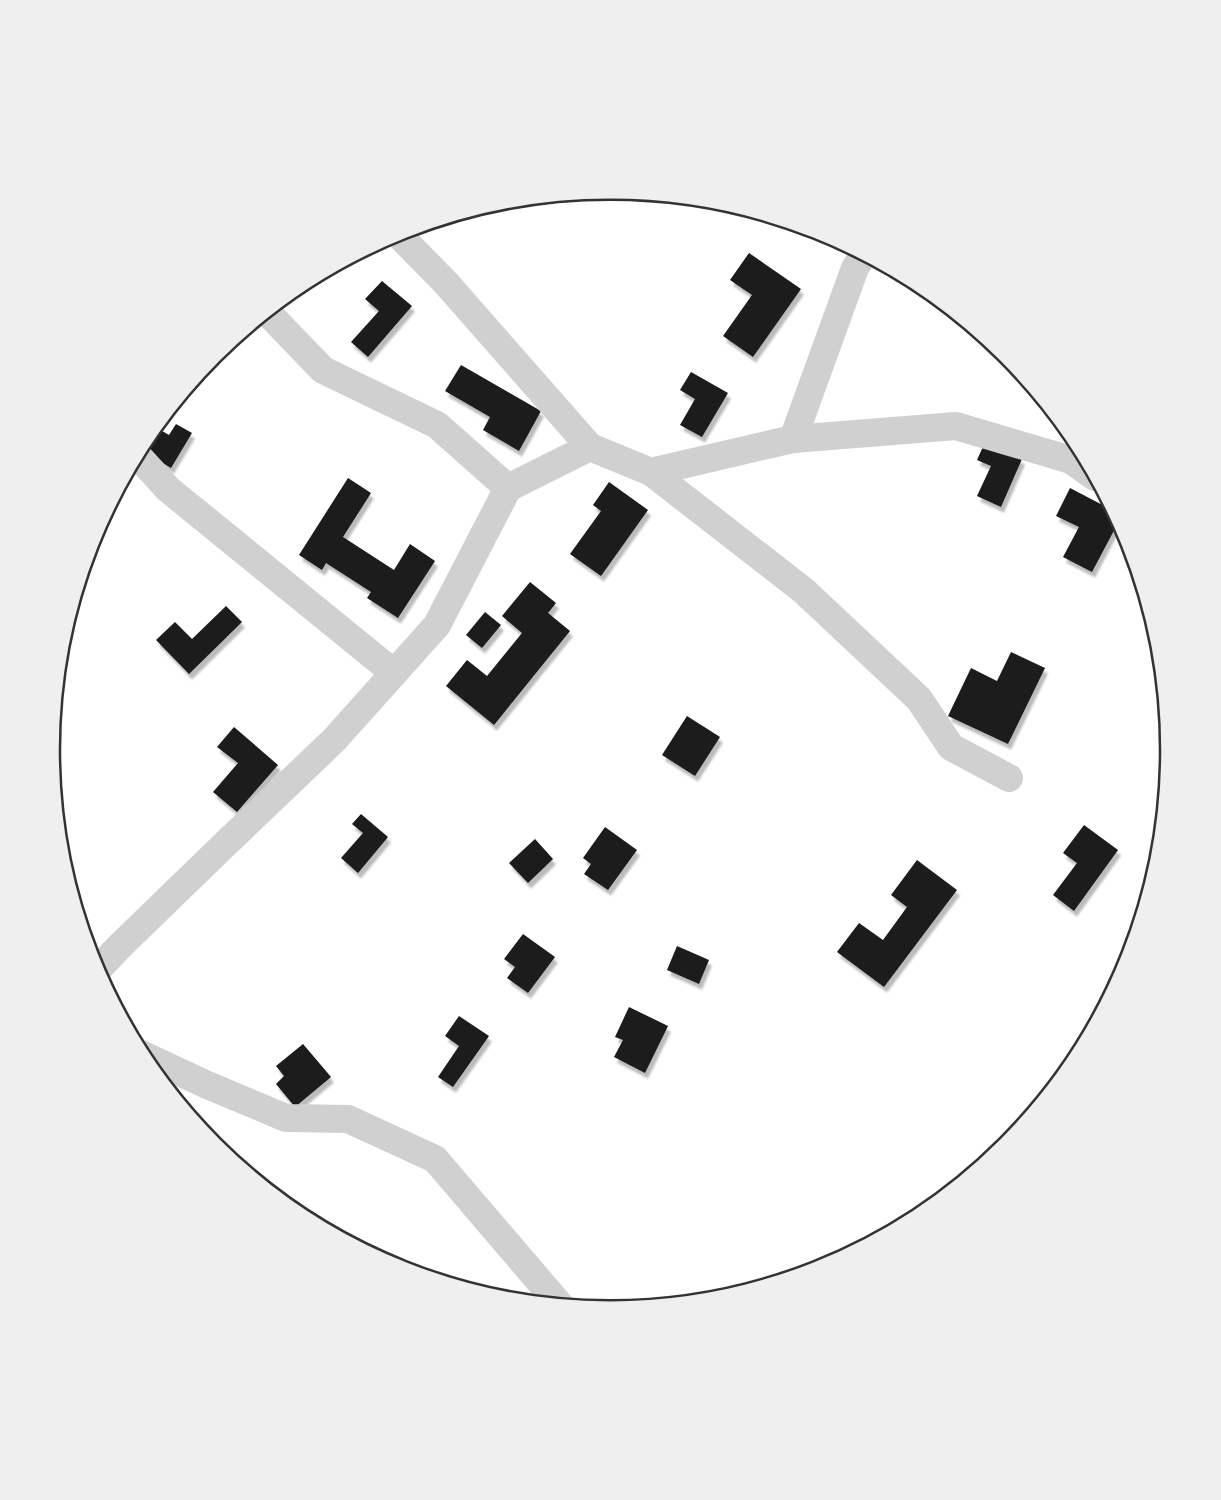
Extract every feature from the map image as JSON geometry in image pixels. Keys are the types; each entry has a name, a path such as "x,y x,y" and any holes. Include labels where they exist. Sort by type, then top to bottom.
{"street":[{"path":"403,240 446,284 590,447 650,472 804,591 919,699 951,747 1009,778"},
{"path":"793,439 855,268 860,259"},
{"path":"271,316 324,370 437,424 508,488"},
{"path":"650,472 793,439 956,426 1071,460 1083,468"},
{"path":"103,964 212,856 334,740 437,625 508,488 590,447"},
{"path":"143,461 168,489 394,673"},
{"path":"158,1063 286,1118 348,1119 435,1159 553,1297"}],"building":[{"path":"749,253 801,289 753,357 723,336 752,295 730,280"},
{"path":"382,281 412,306 368,357 351,342 379,311 365,299"},
{"path":"461,365 541,411 519,451 483,430 490,417 445,391"},
{"path":"691,372 728,393 702,437 680,425 695,399 680,390"},
{"path":"176,424 192,433 171,468 147,453 162,431 169,435"},
{"path":"985,442 1022,459 1001,507 977,496 991,466 977,460"},
{"path":"348,478 371,493 343,537 394,570 410,544 435,561 398,618 367,598 371,592 326,563 322,570 299,555"},
{"path":"609,482 648,510 601,576 570,554 601,511 593,505"},
{"path":"1070,488 1103,505 1115,529 1092,572 1063,557 1079,527 1056,516"},
{"path":"530,582 556,603 548,613 570,631 494,725 446,686 467,660 487,676 522,633 502,616"},
{"path":"226,606 242,622 189,674 156,640 175,622 192,639"},
{"path":"485,612 501,625 482,648 466,635"},
{"path":"1011,652 1045,668 1008,744 948,716 971,668 997,681"},
{"path":"687,716 720,737 695,776 662,755"},
{"path":"234,727 278,765 237,812 213,792 238,763 217,747"},
{"path":"361,814 388,837 358,873 341,858 363,833 352,824"},
{"path":"1084,825 1118,850 1074,911 1053,895 1077,863 1063,853"},
{"path":"605,827 637,850 608,890 584,874 591,864 583,858"},
{"path":"535,839 553,859 528,883 509,863"},
{"path":"917,860 957,890 884,987 837,952 859,923 883,940 907,907 891,895"},
{"path":"523,934 555,957 528,993 507,978 515,967 504,959"},
{"path":"677,946 709,960 699,984 667,970"},
{"path":"629,1007 668,1026 645,1073 614,1057 623,1040 615,1037"},
{"path":"459,1016 489,1036 453,1087 438,1077 459,1046 445,1036"},
{"path":"303,1044 331,1077 295,1107 276,1084 284,1076 276,1066"}]}
